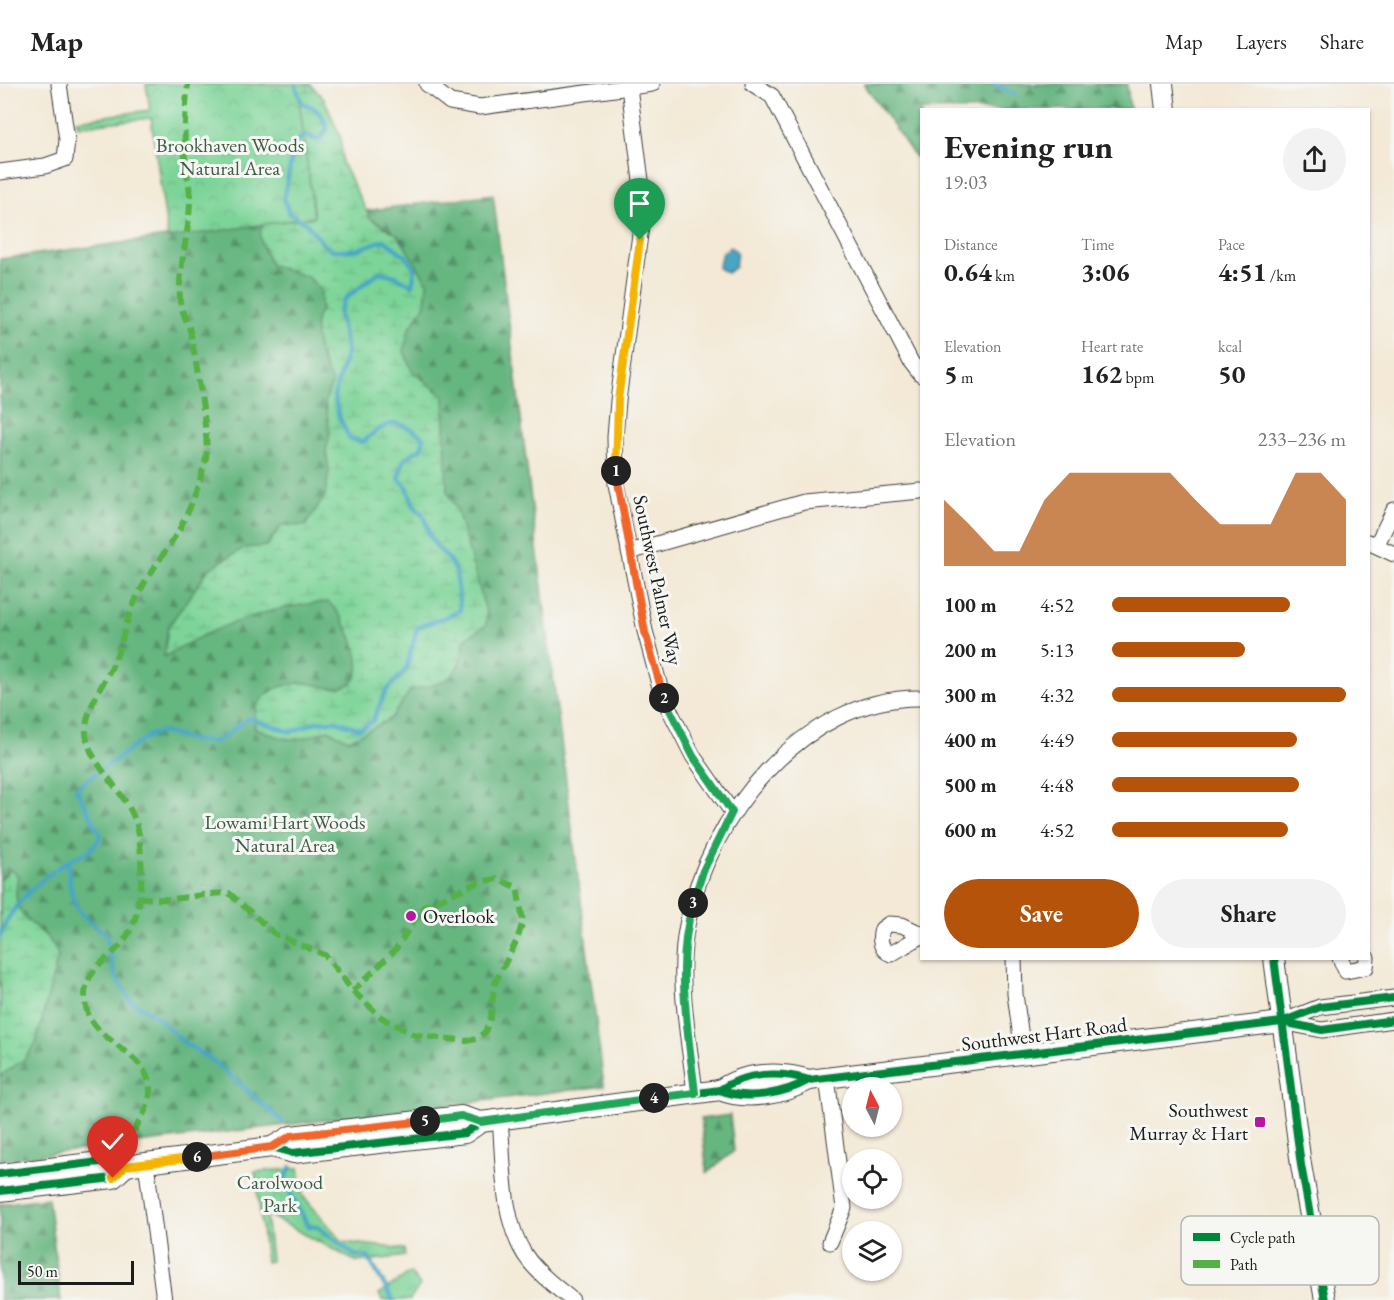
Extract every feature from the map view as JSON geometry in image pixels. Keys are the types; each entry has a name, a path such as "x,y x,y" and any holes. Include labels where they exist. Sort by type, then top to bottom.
{"main road":[{"path":"1163,84 1166,108"},
{"path":"1274,960 1309,1216"},
{"name":"Southwest Hart Road","path":"0,1174 108,1161 126,1166 272,1147 293,1153 465,1133 490,1121 695,1093 720,1090 736,1096 791,1090 818,1079 1023,1052 1282,1022"},
{"name":"Southwest Hart Road","path":"0,1191 113,1178 126,1166"},
{"path":"1322,1285 1325,1300"}],"street":[{"path":"0,172 45,166 65,159 67,140 59,84"},
{"path":"428,84 450,102 480,107 652,84"},
{"path":"753,84 772,96 777,104 911,362 920,374"},
{"name":"Southwest Palmer Way","path":"629,87 644,204 615,437 616,484 645,632 662,695 693,756 732,812"},
{"path":"629,552 804,502 920,491"},
{"path":"1394,510 1372,543 1394,554"},
{"path":"695,1093 684,978 687,925 703,871 732,812 752,786 817,728 858,710 890,701 920,698"},
{"path":"1014,960 1015,994 1023,1052"},
{"path":"1341,960 1346,971 1355,971 1366,967 1368,960"},
{"name":"Southwest Hart Road","path":"1282,1022 1320,1007 1394,998"},
{"name":"Southwest Hart Road","path":"1282,1022 1322,1030 1394,1020"},
{"path":"818,1079 844,1208 830,1242"},
{"path":"490,1121 518,1243 540,1273 572,1300"},
{"path":"146,1163 164,1300"}],"green space":[{"name":"Brookhaven Woods Natural Area","path":"146,84 297,84 314,217 168,238 151,118 78,126 76,120 150,110"},
{"path":"253,84 310,84 324,99 341,138 342,163 370,218 398,235 427,282 425,305 409,329 404,351 412,371 444,396 447,491 457,510 487,615 486,625 465,639 459,663 450,677 435,684 411,690 390,719 349,740 328,730 292,739 255,728 255,718 260,701 273,690 300,683 340,688 354,680 358,670 358,658 354,645 342,619 328,602 285,608 243,619 202,636 164,657 168,627 209,569 244,548 267,546 282,525 305,526 325,496 329,471 326,451 330,432 325,401 332,383 321,357 316,336 317,317 321,310 321,290 308,277 271,265 260,238 265,222"},
{"path":"864,84 1127,84 1130,108 920,108 920,154 915,157"},
{"name":"Lowami Hart Woods Natural Area","path":"493,194 604,1086 0,1160 0,259"},
{"path":"11,870 18,876 16,893 18,906 29,922 45,935 58,956 36,1043 25,1059 0,1076 0,879"},
{"path":"730,1115 734,1151 707,1173 701,1119"},
{"name":"Carolwood Park","path":"299,1168 303,1196 343,1242 404,1249 405,1256 357,1262 266,1214 271,1261 266,1262 255,1172"},
{"path":"48,1198 61,1300 0,1300 0,1204"},
{"path":"410,1273 420,1285 410,1300 382,1300 379,1294"}],"water":[{"path":"731,247 737,252 735,267 727,273 718,268 722,253"}],"waterway":[{"path":"0,936 11,914 26,894 65,863 89,851 101,836 76,788 150,735 163,732 190,740 216,742 249,718 291,732 316,722 336,721 360,729 372,722 386,691 406,670 417,628 460,610 456,571 436,546 429,534 425,518 413,504 407,487 399,479 405,460 421,449 424,438 406,426 392,424 379,429 363,442 350,439 339,417 334,396 347,351 339,312 345,299 379,272 395,276 412,285 415,269 406,256 384,240 356,250 333,250 324,245 307,224 289,213 284,199 294,144 304,135 318,140 327,130 319,112 302,103 295,84"},
{"path":"993,84 1015,94"},
{"path":"68,861 70,887 75,904 85,918 106,934 115,976 131,1001 156,1016 182,1041 217,1064 283,1122"},
{"path":"291,1167 284,1181 308,1226 318,1227 354,1255 368,1257 393,1300"}],"marked path":[{"path":"126,1166 132,1137 149,1099 148,1078 140,1065 94,1024 87,1011 85,995 90,977 125,939 136,916 141,889 139,835 128,805 92,754 87,741 86,727 93,702 117,655 133,606 183,522 195,495 206,458 206,434 199,379 190,331 180,301 190,202 185,151 188,84"},
{"path":"139,897 174,899 229,893 275,934 325,955 353,991 382,1018 415,1035 467,1041 476,1039 485,1032 491,1016 494,985 517,940 523,921 517,887 497,879 479,882 424,906 395,950 353,991"}],"cycle path":[{"path":"1274,960 1301,1165 1310,1216"},
{"path":"272,1147 293,1153 465,1133 481,1122 720,1090 742,1095 765,1094 788,1089 809,1080 1282,1022 1320,1007 1394,998"},
{"path":"1282,1022 1322,1030 1394,1020"},
{"path":"720,1090 740,1080 763,1075 787,1075 809,1080"},
{"path":"0,1174 108,1161 126,1166 272,1147 291,1136 461,1116 481,1122"},
{"path":"0,1191 113,1178 126,1166"},
{"path":"1322,1285 1325,1300"}],"place":[{"name":"Overlook","path":"411,916"},
{"name":"Southwest Murray & Hart","path":"1260,1122"}],"route":[{"path":"113,1178 126,1166 272,1147 291,1136 461,1116 481,1122 695,1093 683,966 687,925 703,871 732,812 693,756 662,695 645,632 616,484 615,437 618,400 640,240"}]}
